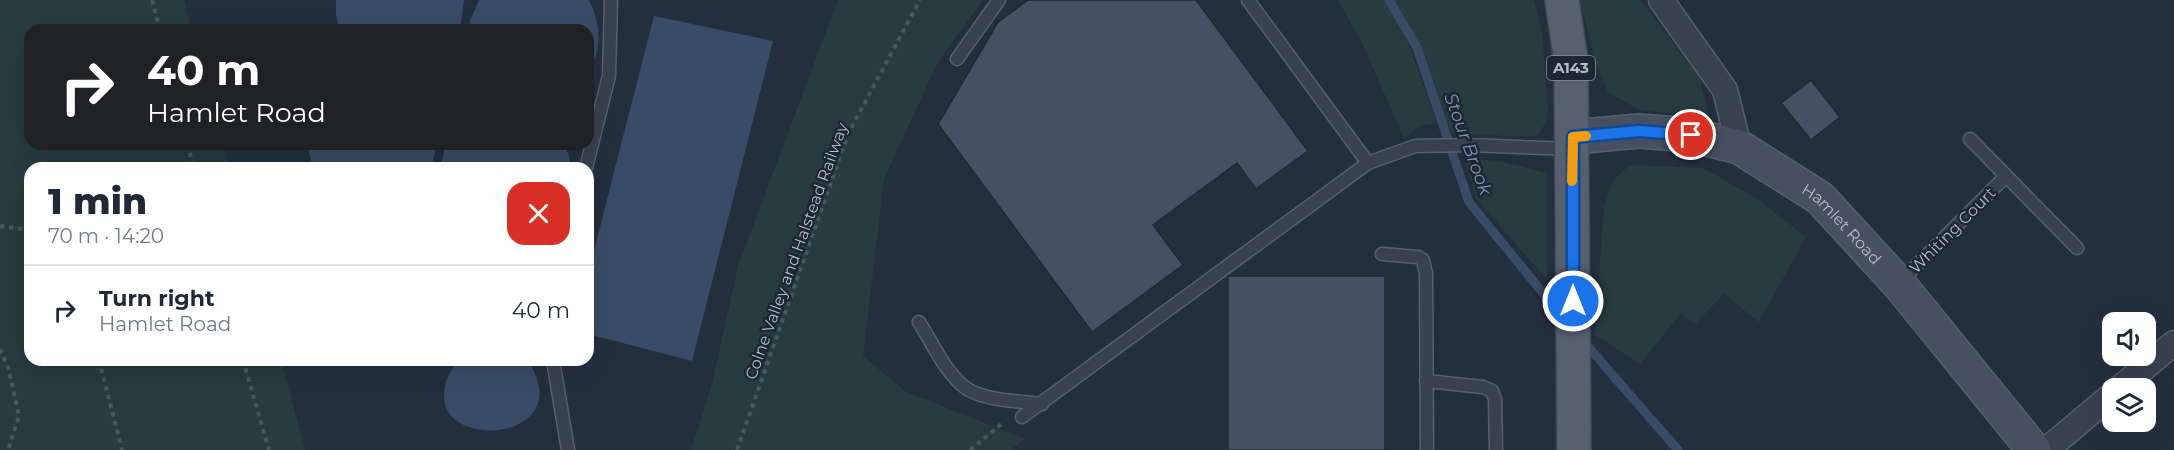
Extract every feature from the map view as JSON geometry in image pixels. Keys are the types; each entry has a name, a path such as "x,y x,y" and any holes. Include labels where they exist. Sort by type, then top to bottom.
{"main road":[{"name":"A143","path":"1562,0 1571,61 1574,450"}],"street":[{"path":"1661,0 1725,90 1739,147"},
{"name":"Hamlet Road","path":"1572,143 1639,131 1691,135 1739,147 1820,198 1899,284 2034,450"},
{"path":"2132,378 2174,343"},
{"path":"2046,450 2102,403"}],"lane":[{"path":"594,136 609,76 611,0"},
{"path":"957,59 999,0"},
{"path":"1248,0 1368,163"},
{"name":"Whiting Court","path":"1970,139 2077,248"},
{"path":"1022,417 1368,163 1415,146 1572,143"},
{"name":"Whiting Court","path":"1899,284 2006,176"},
{"path":"1382,254 1418,256 1423,260 1426,274 1427,450"},
{"path":"919,322 952,374 968,390 1004,400 1042,404"},
{"path":"554,366 568,450"},
{"path":"1426,381 1483,387 1492,391 1495,399 1496,450"}],"path":[{"path":"152,0 158,24"},
{"name":"Colne Valley and Halstead Railway","path":"737,450 848,134 921,0"},
{"path":"0,226 24,229"},
{"path":"0,349 9,370 20,416 8,450"},
{"path":"101,366 122,450"},
{"path":"245,366 268,450"},
{"path":"970,450 1001,423 1022,417"}],"green space":[{"path":"0,0 184,0 190,24 24,24 24,150 224,150 228,162 24,162 24,366 283,366 305,450 0,450"},
{"path":"838,0 983,0 938,62 884,179 863,356 905,391 1025,439 1010,450 691,450 712,384 738,266"},
{"path":"1338,0 1393,0 1437,124 1421,125 1404,138 1363,45"},
{"path":"1394,0 1534,0 1542,33 1548,111 1545,124 1536,136 1452,135 1412,34"},
{"path":"1580,0 1640,0 1699,76 1709,117 1639,110 1608,92 1595,61"},
{"path":"1465,159 1499,161 1547,173 1547,280 1476,198"},
{"path":"1630,165 1703,168 1756,198 1806,237 1759,322 1724,294 1695,324 1681,313 1640,364 1595,335 1604,206 1614,179"}],"water":[{"path":"336,0 464,0 461,24 338,24"},
{"path":"479,0 589,0 598,27 596,54 594,59 594,24 470,24"},
{"path":"654,16 773,41 692,361 594,336 594,251"},
{"path":"308,150 436,150 432,162 312,162"},
{"path":"444,150 566,150 570,162 442,162"},
{"path":"454,366 530,366 539,384 538,403 529,417 514,426 496,430 477,429 460,423 447,411 444,391"}],"building":[{"path":"1028,0 1196,0 1308,151 1256,189 1237,163 1153,225 1183,265 1092,332 938,124 998,22"},
{"path":"1811,80 1840,117 1811,140 1781,103"},
{"path":"1228,276 1385,276 1385,450 1228,450"}],"waterway":[{"name":"Stour Brook","path":"1389,0 1417,48 1469,202 1564,319"},
{"name":"Stour Brook","path":"1583,341 1678,450"}],"slow traffic":[{"path":"1572,181 1573,137 1586,136"}],"route":[{"path":"1573,301 1573,137 1639,131 1691,135"}]}
